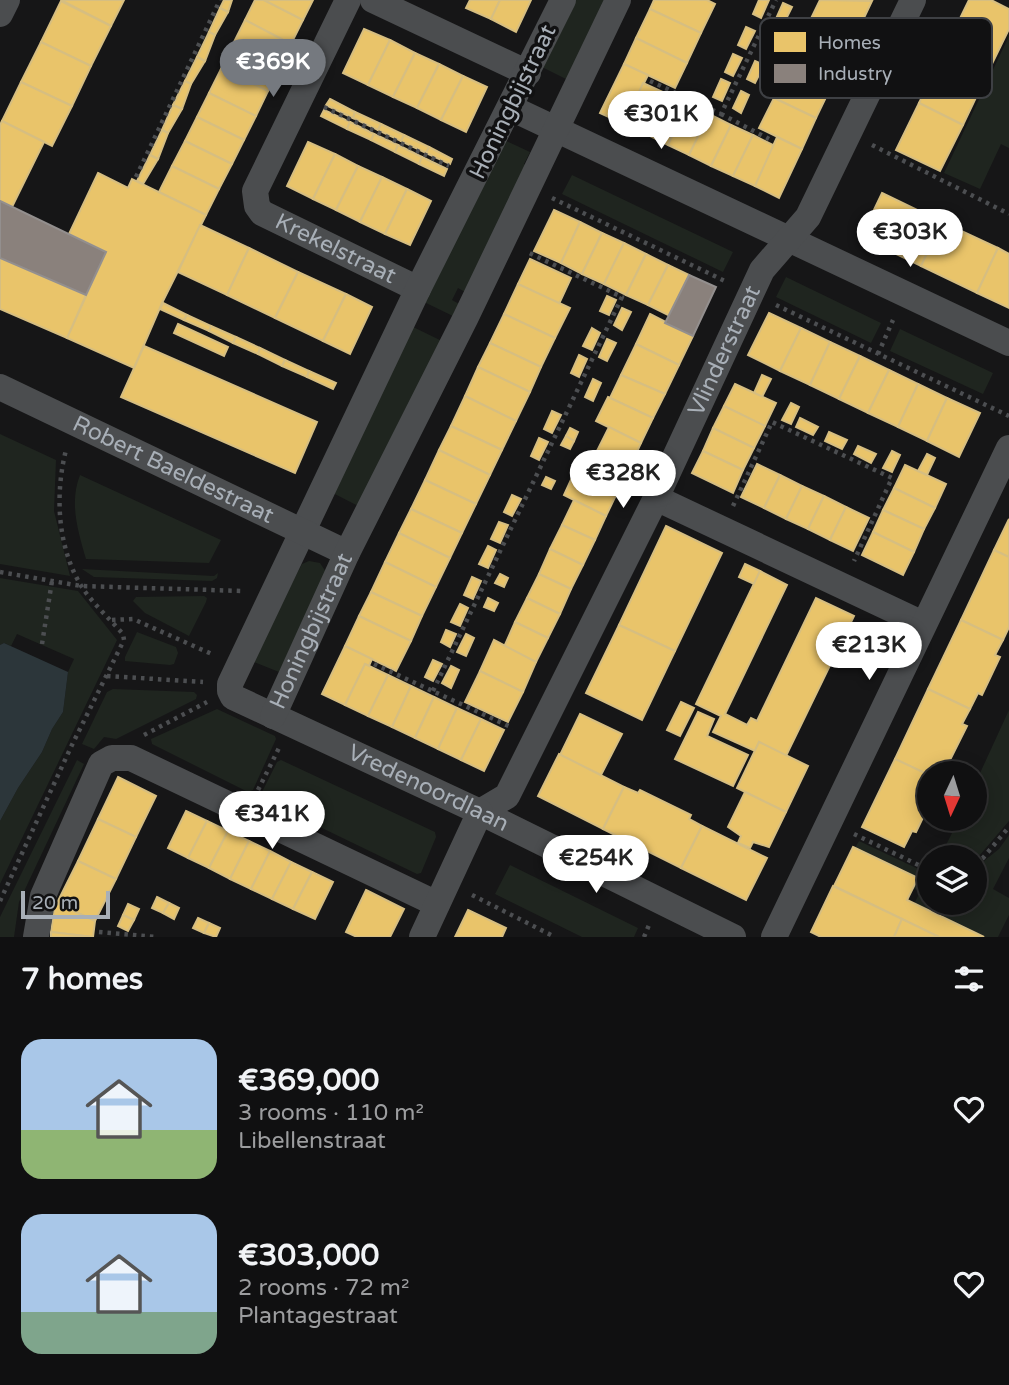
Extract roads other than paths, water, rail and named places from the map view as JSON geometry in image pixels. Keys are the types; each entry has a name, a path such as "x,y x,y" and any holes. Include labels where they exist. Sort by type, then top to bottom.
{"street":[{"path":"0,14 6,0"},
{"name":"Krekelstraat","path":"348,0 255,191 257,206 262,213 418,289"},
{"path":"373,0 528,73"},
{"name":"Honingbijstraat","path":"563,0 418,289 233,680 233,697 282,720 347,553 458,333 618,0"},
{"name":"Vlinderstraat","path":"905,18 914,0"},
{"name":"Vlinderstraat","path":"480,811 508,796 656,498 762,270 808,217 866,98"},
{"path":"511,107 1009,343"},
{"name":"Robert Baeldestraat","path":"0,387 347,553"},
{"path":"774,937 1009,448"},
{"path":"656,498 923,624"},
{"name":"Vredenoordlaan","path":"282,720 480,811 733,937"},
{"path":"36,937 43,896 106,761 131,758 247,813 442,893"},
{"path":"422,937 480,811"}]}
